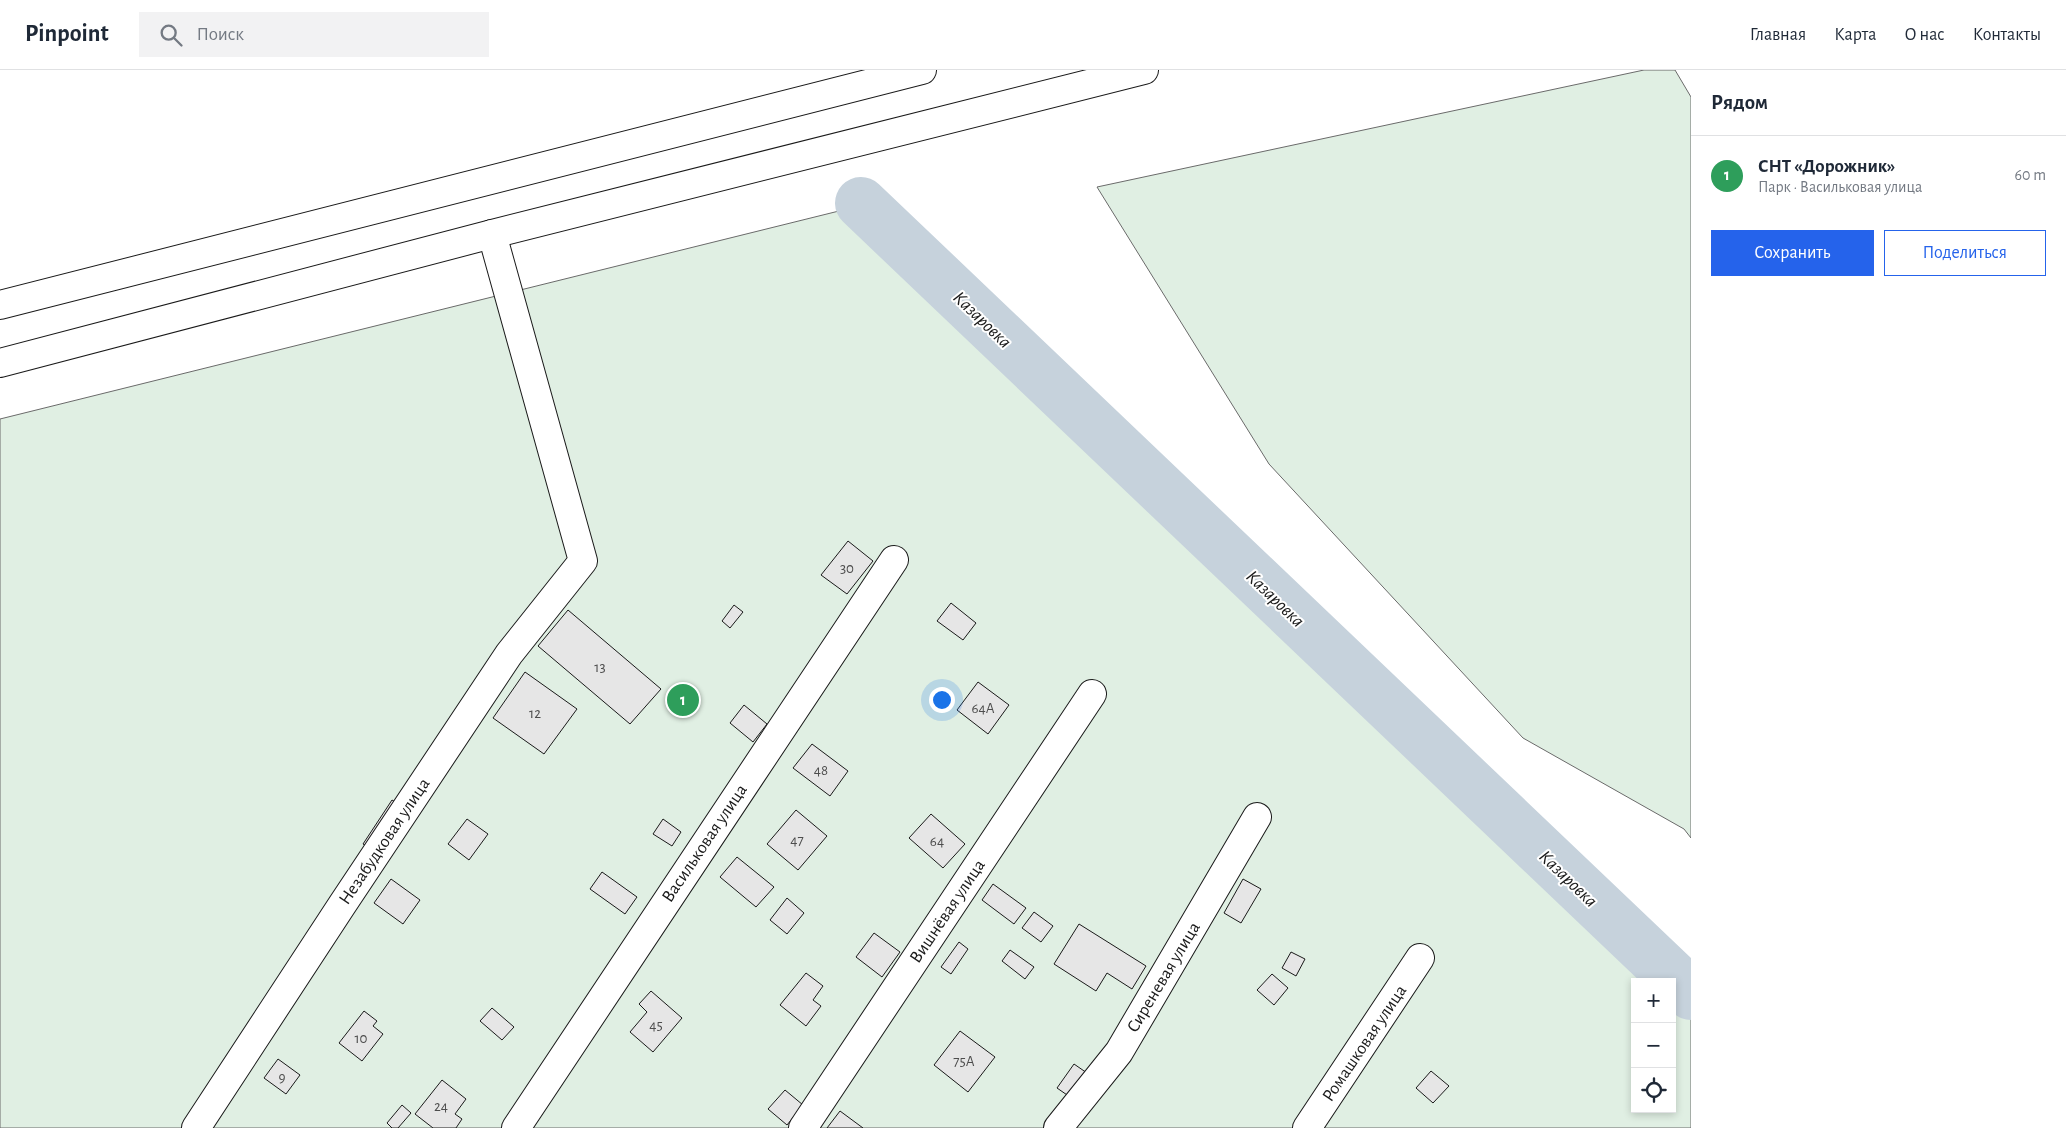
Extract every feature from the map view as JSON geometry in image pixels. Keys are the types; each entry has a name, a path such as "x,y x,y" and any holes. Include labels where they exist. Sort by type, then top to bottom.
{"main road":[{"path":"0,305 922,70"},
{"path":"0,363 492,234 1144,70"},
{"name":"Незабудковая улица","path":"196,1128 342,904 509,654 583,560 492,234"},
{"name":"Васильковая улица","path":"516,1128 894,560"},
{"name":"Вишнёвая улица","path":"803,1128 1092,694"},
{"name":"Сиреневая улица","path":"1058,1128 1119,1052 1257,817"},
{"name":"Ромашковая улица","path":"1307,1128 1420,958"}],"green space":[{"path":"1644,70 1675,70 1691,97 1691,838 1684,829 1523,738 1269,464 1097,187"},
{"path":"847,209 1659,978 1631,978 1631,1113 1676,1113 1676,994 1691,1008 1691,1128 0,1128 0,419"}],"building":[{"path":"848,541 873,561 847,594 821,575"},
{"path":"951,603 976,623 963,640 937,621"},
{"path":"734,605 743,612 730,628 722,621"},
{"path":"568,610 661,689 630,724 538,646"},
{"path":"525,672 577,709 544,754 493,718"},
{"path":"978,682 1009,705 988,734 957,710"},
{"path":"744,705 767,724 753,742 730,723"},
{"path":"812,744 848,771 830,796 793,768"},
{"path":"392,800 400,805 371,849 363,844"},
{"path":"796,810 827,836 798,870 767,844"},
{"path":"931,814 965,844 943,868 909,838"},
{"path":"467,819 488,834 469,860 448,844"},
{"path":"663,819 681,832 672,846 653,834"},
{"path":"737,857 774,887 756,907 720,877"},
{"path":"602,872 637,897 625,914 590,889"},
{"path":"391,879 420,900 403,924 374,903"},
{"path":"1243,879 1261,889 1241,923 1224,913"},
{"path":"993,884 1026,908 1014,924 982,900"},
{"path":"787,898 804,913 787,934 770,920"},
{"path":"1034,912 1053,926 1041,942 1022,928"},
{"path":"1079,924 1146,966 1132,989 1107,973 1096,991 1054,964"},
{"path":"874,933 900,952 882,977 856,957"},
{"path":"959,942 968,949 951,974 941,967"},
{"path":"1010,950 1034,967 1025,979 1002,961"},
{"path":"1291,952 1305,959 1296,976 1282,968"},
{"path":"806,973 823,986 813,1000 821,1006 806,1026 780,1005"},
{"path":"1272,974 1288,988 1274,1005 1257,990"},
{"path":"651,991 682,1018 653,1052 630,1032 647,1012 639,1004"},
{"path":"492,1008 514,1027 502,1040 480,1021"},
{"path":"364,1011 377,1021 373,1026 383,1034 362,1061 339,1043"},
{"path":"960,1031 995,1057 968,1092 934,1065"},
{"path":"278,1059 300,1075 286,1094 264,1078"},
{"path":"1074,1064 1087,1073 1070,1097 1057,1088"},
{"path":"1431,1071 1449,1086 1433,1103 1416,1088"},
{"path":"442,1080 466,1099 455,1114 462,1119 456,1128 433,1128 415,1114"},
{"path":"785,1090 803,1105 787,1125 768,1109"},
{"path":"402,1105 411,1113 398,1128 392,1128 387,1123"},
{"path":"840,1111 863,1128 827,1128"}],"waterway":[{"name":"Казаровка","path":"861,203 1691,994"}],"place":[{"name":"СНТ «Дорожник»","path":"683,700"}]}
